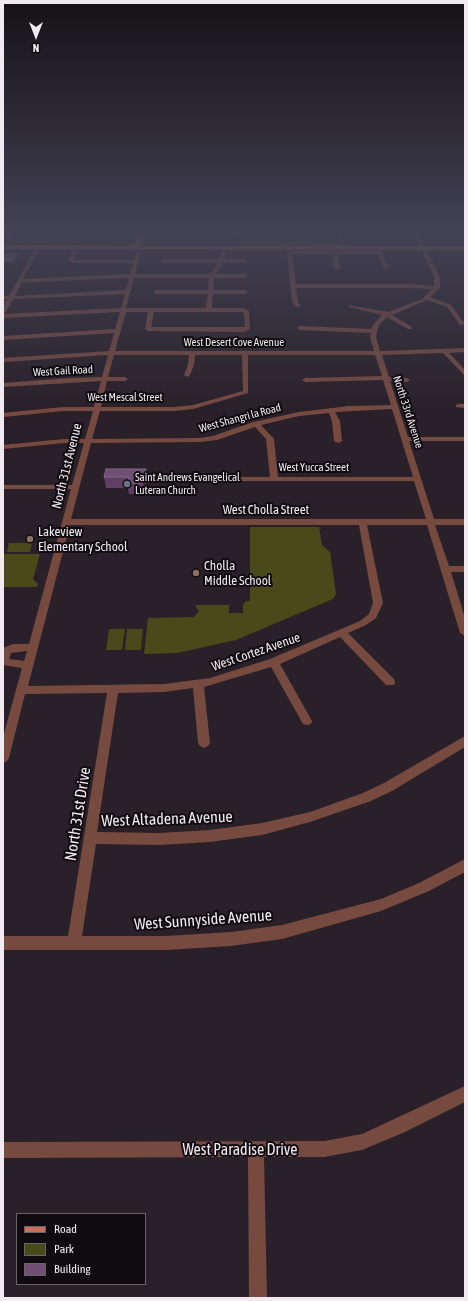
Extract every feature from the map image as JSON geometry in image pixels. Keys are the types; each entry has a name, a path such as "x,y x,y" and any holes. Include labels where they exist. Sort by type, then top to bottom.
{"street":[{"path":"3,312 13,294"},
{"path":"3,298 95,294"},
{"name":"North 31st Avenue","path":"3,758 128,294"},
{"path":"209,310 211,294"},
{"path":"294,294 295,302 298,306"},
{"path":"300,328 373,331 377,322 387,314 428,298 432,294"},
{"path":"428,298 449,306 462,324"},
{"path":"351,306 387,314 410,328"},
{"path":"3,316 123,310 151,310 209,310 246,311 247,329 148,329 151,310"},
{"path":"3,338 117,331"},
{"name":"North 33rd Avenue","path":"373,331 377,353 418,479 465,633"},
{"name":"West Desert Cove Avenue","path":"3,360 112,353 377,353 445,352 465,350"},
{"path":"445,352 465,374"},
{"path":"187,375 192,353"},
{"name":"West Mescal Street","path":"3,415 63,409 184,408 246,392 245,353"},
{"name":"West Gail Road","path":"3,385 69,380 125,379"},
{"path":"305,380 407,380"},
{"name":"West Shangri la Road","path":"3,447 42,446 88,441 200,440 214,438 256,424 300,414 331,410 394,407"},
{"path":"331,410 336,420 338,441"},
{"path":"256,424 270,439 274,479"},
{"path":"405,439 465,439"},
{"name":"West Yucca Street","path":"211,479 418,479"},
{"path":"3,487 76,487"},
{"name":"West Cholla Street","path":"67,522 465,522"},
{"name":"West Cortez Avenue","path":"22,690 113,690 164,688 198,684 238,674 274,662 363,623 373,616 378,603 363,522"},
{"path":"446,569 465,569"},
{"path":"341,632 390,682"},
{"path":"28,664 7,664 4,661 4,655 7,650 13,648 33,647"},
{"path":"274,662 307,721"},
{"path":"198,684 204,743"},
{"name":"North 31st Drive","path":"74,942 113,690"},
{"name":"West Altadena Avenue","path":"91,838 159,839 210,836 262,829 310,817 360,800 388,787 465,741"},
{"name":"West Sunnyside Avenue","path":"3,943 166,943 231,939 282,932 381,905 424,887 465,865"},
{"name":"West Paradise Drive","path":"3,1150 324,1149 362,1142 465,1094"},
{"path":"256,1149 258,1298"}],"green space":[{"path":"250,527 319,527 322,545 330,552 336,594 333,599 236,640 177,653 144,654 148,618 194,617 199,611 195,605 229,605 229,613 243,613 243,604 246,601 250,601"},
{"path":"9,543 32,543 30,552 7,552"},
{"path":"3,554 40,554 33,579 38,584 37,587 3,587"},
{"path":"109,629 125,629 122,650 106,650"},
{"path":"127,629 143,629 141,650 125,650"}],"building":[{"path":"106,469 146,469 143,483 128,483 129,477 104,477"}],"place":[{"name":"Saint Andrews Evangelical Luteran Church","path":"127,484"},
{"name":"Lakeview Elementary School","path":"30,539"},
{"name":"Cholla Middle School","path":"196,573"}]}
